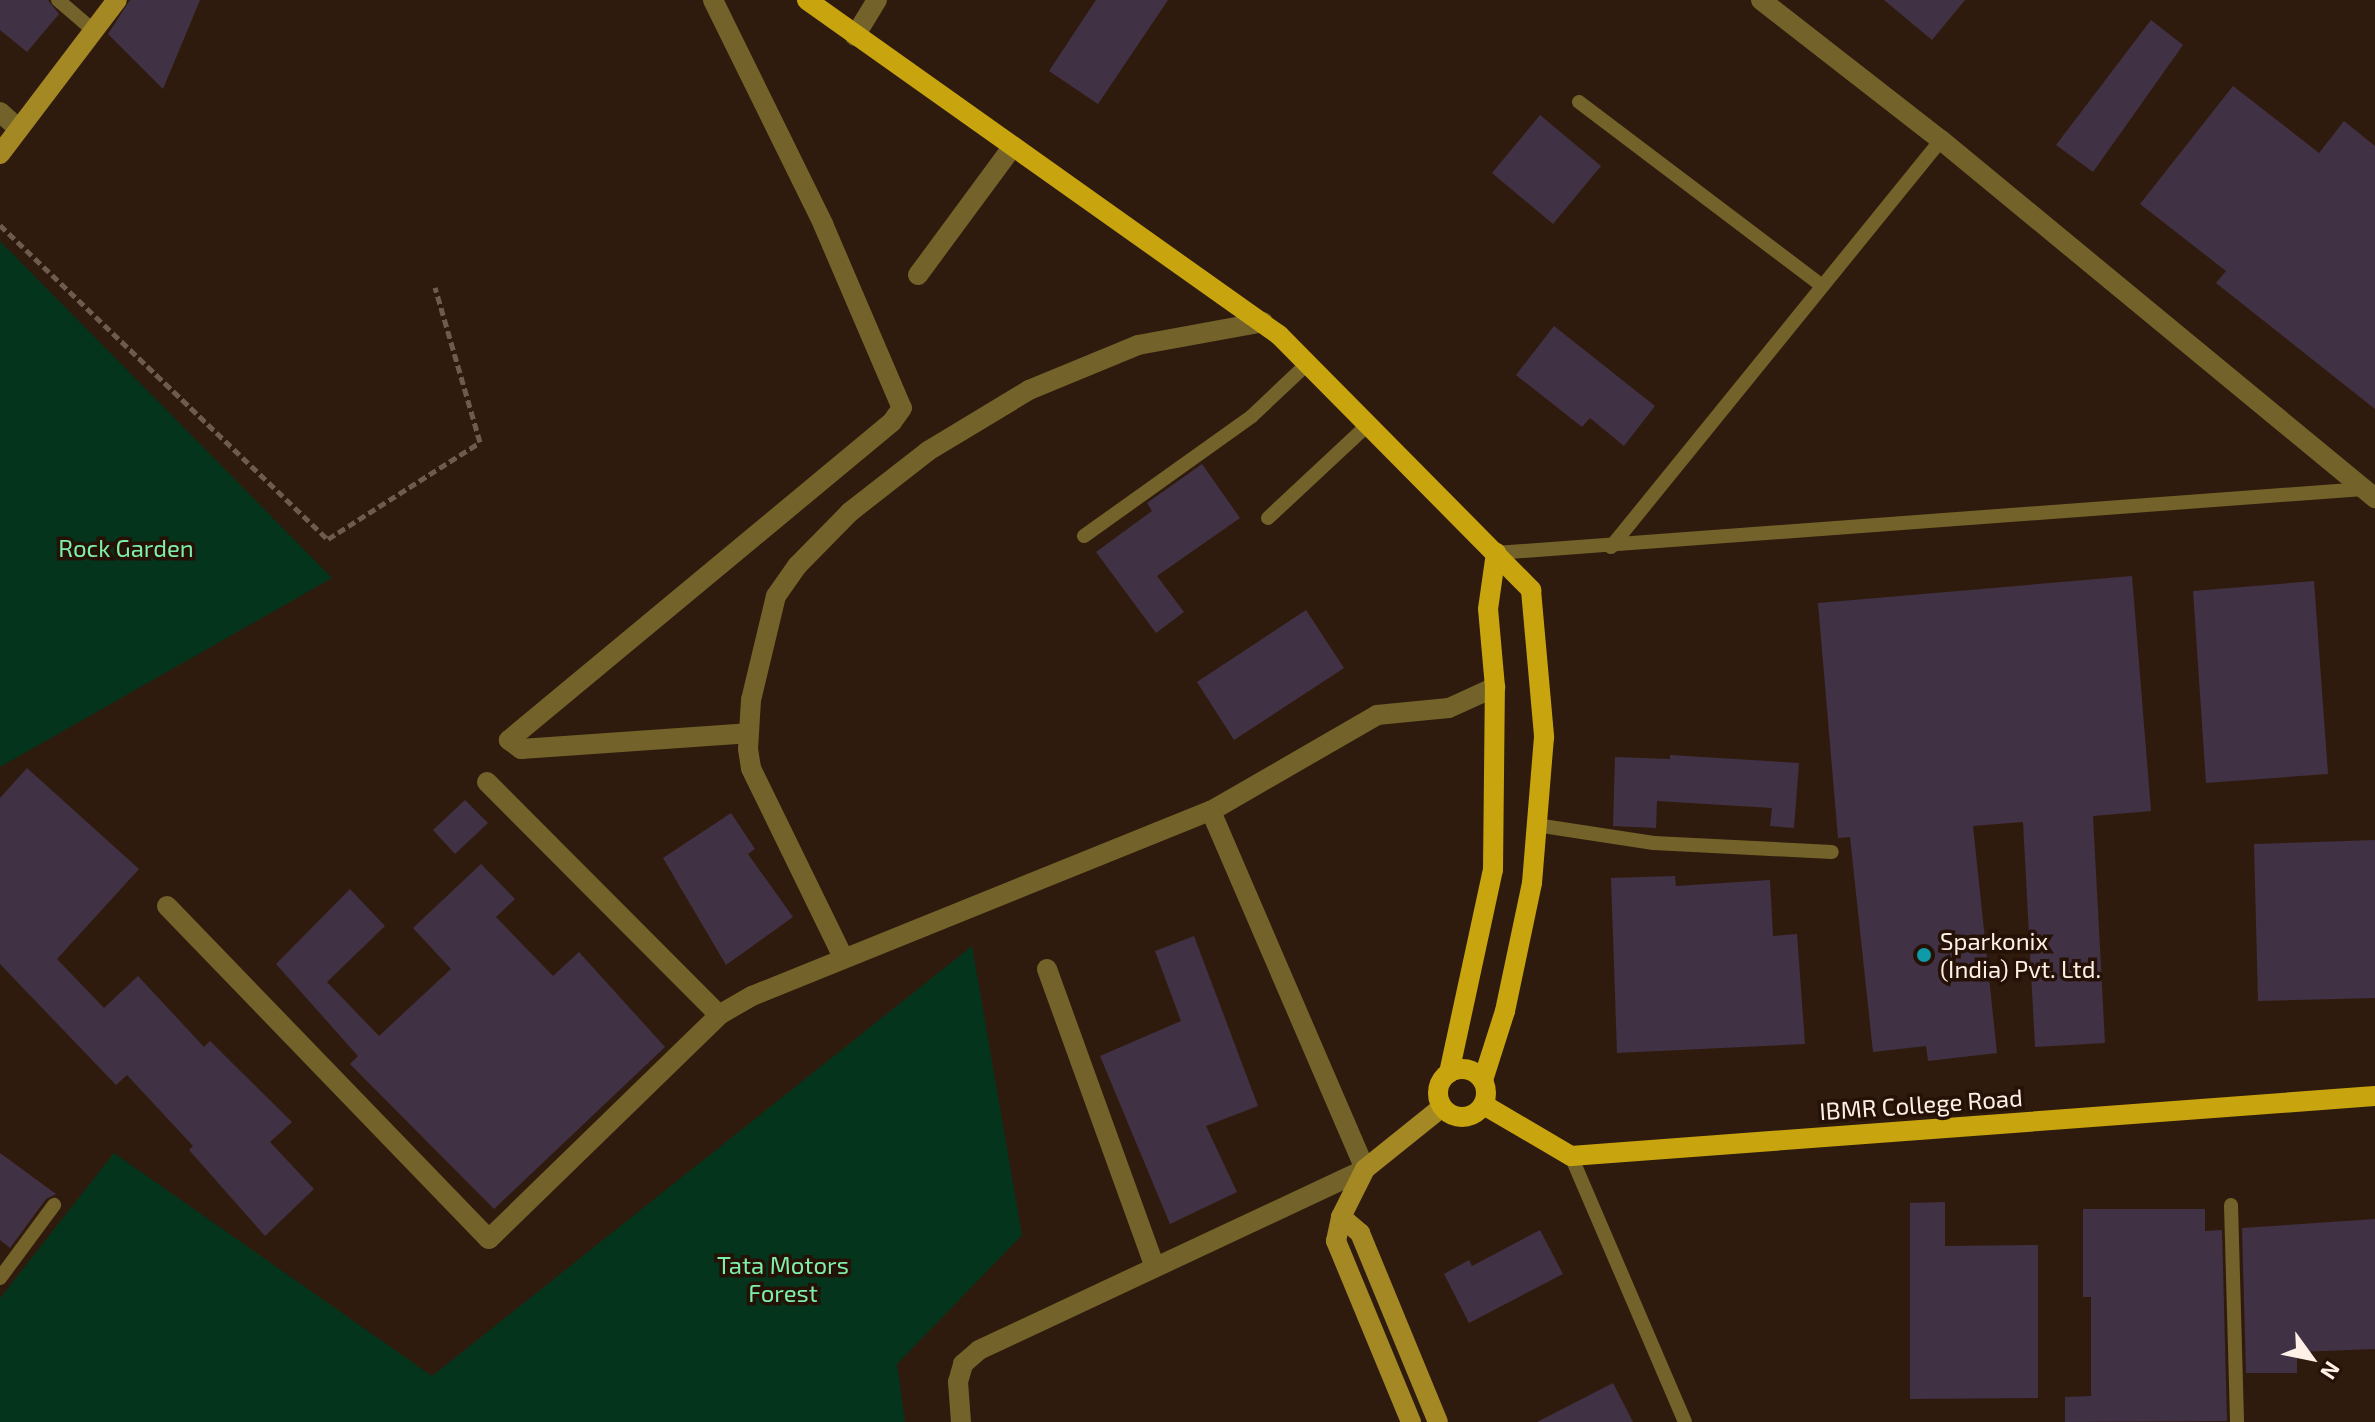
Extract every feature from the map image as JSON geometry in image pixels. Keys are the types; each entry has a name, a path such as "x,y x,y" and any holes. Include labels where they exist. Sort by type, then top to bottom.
{"main road":[{"path":"0,154 117,0"},
{"path":"807,0 1263,322 1370,423 1531,590 1539,639 1544,737 1532,883 1505,1011 1483,1080 1484,1105"},
{"path":"1484,1105 1464,1118 1442,1107 1438,1095 1449,1073 1493,870 1495,687 1488,609 1496,553"},
{"path":"1449,1073 1461,1069 1483,1080"},
{"name":"IBMR College Road","path":"1571,1156 2375,1096"},
{"path":"1484,1105 1571,1156"},
{"path":"1411,1422 1336,1241 1341,1217 1365,1169 1442,1107"},
{"path":"1341,1217 1360,1233 1438,1422"}],"street":[{"path":"713,0 823,224 902,408 892,422 509,740 515,748 530,749 747,733"},
{"path":"855,36 877,0"},
{"path":"1761,0 1941,140 2370,494"},
{"path":"0,112 19,129"},
{"path":"918,275 1013,146"},
{"path":"843,957 751,768 747,733 776,596 797,566 850,512 928,451 1029,390 1138,345 1263,322"},
{"path":"167,906 489,1239 719,1015 843,957 1211,811 1377,715 1449,708 1495,687"},
{"path":"487,782 719,1015"},
{"path":"961,1422 958,1382 963,1364 979,1350 1365,1169 1211,811"},
{"path":"1047,969 1155,1267"}],"lane":[{"path":"58,0 94,31"},
{"path":"1579,102 1822,286"},
{"path":"1611,547 1941,140"},
{"path":"1084,536 1252,416 1308,363"},
{"path":"1268,518 1370,423"},
{"path":"1496,553 2370,494"},
{"path":"1536,825 1654,843 1832,852"},
{"path":"1571,1156 1685,1422"},
{"path":"2,1271 54,1205"},
{"path":"2231,1205 2237,1422"}],"path":[{"path":"0,225 328,539 480,442 435,287"}],"green space":[{"name":"Rock Garden","path":"0,241 332,578 0,767"},
{"name":"Tata Motors Forest","path":"972,946 1022,1235 897,1364 905,1422 0,1422 0,1298 114,1153 432,1376"}],"building":[{"path":"0,0 48,0 59,14 27,52 0,30"},
{"path":"130,0 200,0 163,89 108,34"},
{"path":"1096,0 1168,0 1098,104 1049,71"},
{"path":"1884,0 1965,0 1932,40"},
{"path":"2151,20 2183,45 2093,172 2056,145"},
{"path":"2233,86 2319,153 2344,121 2375,146 2375,409 2216,283 2226,271 2140,204"},
{"path":"1540,115 1601,166 1553,224 1492,173"},
{"path":"1554,326 1655,406 1624,446 1590,418 1582,427 1516,375"},
{"path":"1202,464 1240,518 1157,576 1184,612 1156,633 1096,552 1152,511 1147,503"},
{"path":"2132,576 2151,811 2093,816 2105,1043 2035,1047 2023,822 1973,826 1997,1053 1928,1061 1926,1046 1873,1052 1850,837 1838,838 1818,603"},
{"path":"2314,581 2328,774 2206,783 2193,591"},
{"path":"1306,610 1344,668 1234,740 1197,682"},
{"path":"1670,755 1799,763 1794,828 1770,826 1772,808 1657,801 1656,828 1613,826 1615,757 1670,759"},
{"path":"27,768 139,869 57,959 104,1008 138,976 204,1047 210,1041 292,1122 270,1142 314,1189 265,1236 189,1150 193,1146 127,1075 116,1085 0,964 0,798"},
{"path":"465,800 488,823 455,854 433,830"},
{"path":"731,813 755,849 748,854 793,917 726,965 663,858"},
{"path":"2375,840 2375,998 2258,1001 2254,844"},
{"path":"481,864 515,899 496,917 553,976 579,952 665,1047 494,1209 350,1064 358,1056 276,964 350,889 385,926 327,982 379,1036 451,969 413,928"},
{"path":"1675,876 1676,886 1770,880 1773,936 1797,934 1805,1044 1617,1053 1611,878"},
{"path":"1194,936 1258,1106 1206,1126 1237,1192 1170,1224 1100,1056 1181,1021 1155,951"},
{"path":"0,1153 56,1194 46,1199 10,1248 0,1240"},
{"path":"1945,1202 1945,1246 2038,1245 2038,1398 1910,1399 1910,1203"},
{"path":"2083,1209 2205,1209 2205,1231 2222,1230 2227,1421 2065,1422 2065,1397 2091,1396 2091,1297 2083,1297"},
{"path":"2375,1219 2375,1349 2297,1352 2297,1373 2246,1373 2242,1228"},
{"path":"1540,1230 1563,1274 1469,1323 1444,1274 1469,1260 1472,1266"},
{"path":"1613,1383 1633,1422 1537,1422"}],"place":[{"name":"Sparkonix (India) Pvt. Ltd.","path":"1924,955"}]}
